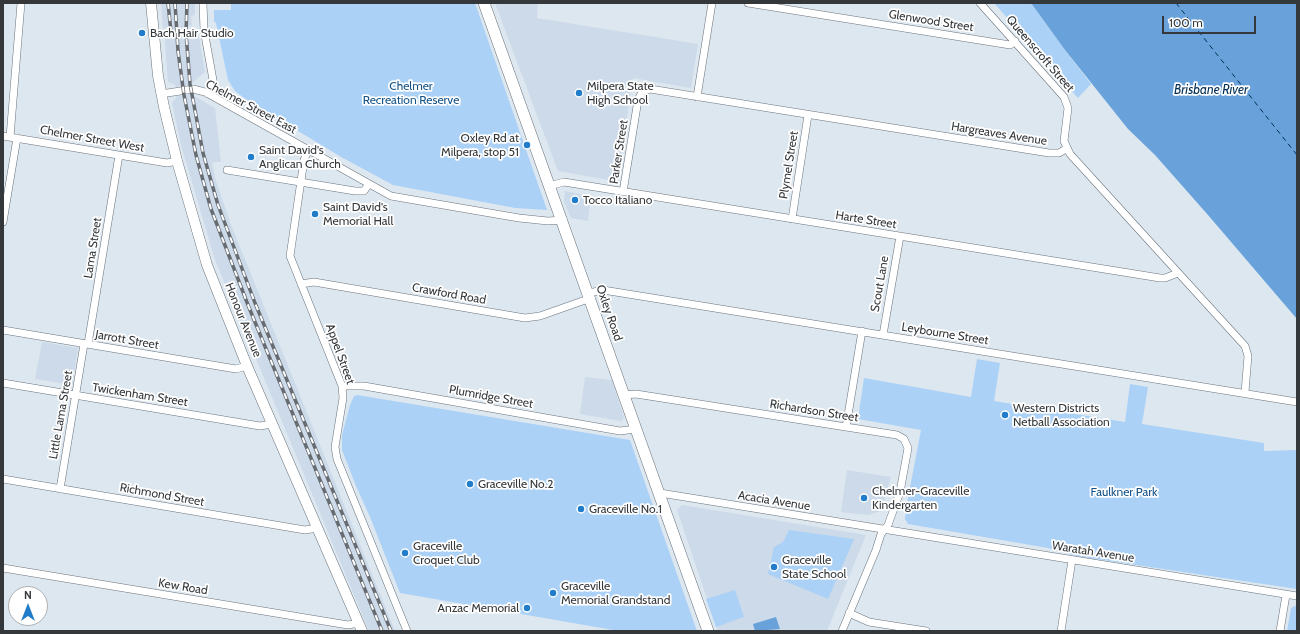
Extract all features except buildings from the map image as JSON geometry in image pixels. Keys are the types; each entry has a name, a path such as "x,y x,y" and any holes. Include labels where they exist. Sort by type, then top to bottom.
{"main road":[{"name":"Honour Avenue","path":"151,3 161,94 177,161 207,265 272,424 360,627"},
{"name":"Oxley Road","path":"484,3 590,295 708,631"}],"street":[{"path":"3,222 21,3"},
{"path":"203,3 204,30 213,80 208,94"},
{"path":"698,97 711,3 703,3"},
{"name":"Glenwood Street","path":"748,3 1010,45 1015,41"},
{"name":"Queenscroft Street","path":"980,3 1066,100 1068,108 1063,138 1066,149"},
{"name":"Chelmer Street East","path":"161,94 195,89 208,94 368,185 396,198 519,218 548,221 563,220"},
{"name":"Hargreaves Avenue","path":"642,92 654,89 1049,153 1059,153 1066,149"},
{"name":"Parker Street","path":"624,192 638,103 642,92"},
{"name":"Plymel Street","path":"792,219 808,115"},
{"name":"Chelmer Street West","path":"10,137 166,164 177,161"},
{"path":"1066,149 1246,348 1248,360 1245,392"},
{"name":"Appel Street","path":"308,150 304,160 290,252 301,284 342,386 343,398 335,447 337,459 406,631"},
{"name":"Lama Street","path":"86,344 119,155"},
{"path":"227,170 359,192 365,190 368,185"},
{"name":"Harte Street","path":"550,186 564,182 1160,278 1165,278 1178,273"},
{"name":"Scout Lane","path":"883,335 900,236"},
{"name":"Crawford Road","path":"301,284 314,282 525,318 540,316 590,295"},
{"name":"Leybourne Street","path":"590,295 603,290 1245,392 1297,402"},
{"name":"Jarrott Street","path":"3,330 236,369 248,366"},
{"path":"846,427 862,331"},
{"name":"Little Lama Street","path":"60,489 86,344"},
{"name":"Twickenham Street","path":"3,383 260,426 272,424"},
{"name":"Plumridge Street","path":"342,386 364,386 620,431 636,429"},
{"name":"Richardson Street","path":"624,395 636,394 897,435 904,438 907,443 908,451 902,487 888,525 884,530"},
{"name":"Richmond Street","path":"3,480 305,530 318,528"},
{"name":"Acacia Avenue","path":"660,493 884,530"},
{"path":"842,631 876,550 881,534 884,530"},
{"name":"Waratah Avenue","path":"884,530 1297,596"},
{"path":"1061,631 1072,560"},
{"name":"Kew Road","path":"3,568 360,627"},
{"path":"1280,631 1286,595"},
{"path":"849,613 865,621 926,631"}],"shaded area":[{"path":"161,3 195,3 195,15 191,16 192,26 189,26 188,29 198,32 205,72 192,83 192,85 176,87 168,82 164,31 168,30 168,27 163,28"},
{"name":"Milpera State High School","path":"495,3 538,3 537,18 698,44 691,88 633,78 618,177 614,181 558,171"},
{"path":"193,94 215,108 221,162 212,162 215,178 230,222 395,631 369,631 215,260 181,145 172,103 177,96"},
{"path":"565,191 591,196 588,221 571,218 564,202"},
{"path":"42,342 78,348 72,385 35,379"},
{"path":"585,377 612,380 624,418 621,421 580,414"},
{"name":"Chelmer-Graceville Kindergarten","path":"847,470 891,477 881,511 868,515 841,512"},
{"name":"Graceville State School","path":"682,505 866,535 827,631 718,631 677,510"}],"green space":[{"name":"Chelmer Recreation Reserve","path":"231,3 475,3 547,210 515,208 393,185 343,158 248,101 235,91 228,80 216,23 214,21 214,10 231,10"},
{"path":"994,3 1031,3 1091,84 1078,98"},
{"name":"Faulkner Park","path":"977,359 1000,363 994,401 1125,422 1130,384 1148,387 1142,424 1264,443 1264,451 1297,450 1297,589 1076,556 1048,548 908,524 905,519 906,508 921,430 858,419 864,378 971,397"},
{"path":"357,395 630,440 697,631 619,631 400,593 342,450 342,435 350,405 354,396"},
{"path":"789,530 854,539 828,599 768,574 774,547 783,542"},
{"path":"735,590 744,617 716,627 706,599"},
{"path":"1297,605 1297,631 1287,631 1291,608"}],"water":[{"name":"Brisbane River","path":"1031,3 1297,3 1297,319 1155,155 1128,129 1065,50"},
{"path":"776,617 780,629 755,631 753,624"}],"ferry route":[{"path":"1176,3 1297,155"}],"railway":[{"path":"168,3 171,32"},
{"path":"175,3 178,51 184,95 196,155 211,209 248,305 382,631"},
{"path":"187,3 186,33 190,84 203,153 218,205 255,303 391,631"}],"place":[{"name":"Bach Hair Studio","path":"142,33"},
{"name":"Milpera State High School","path":"579,93"},
{"name":"Oxley Rd at Milpera, stop 51","path":"527,145"},
{"name":"Saint David's Anglican Church","path":"251,157"},
{"name":"Tocco Italiano","path":"575,200"},
{"name":"Saint David's Memorial Hall","path":"315,214"},
{"name":"Western Districts Netball Association","path":"1005,415"},
{"name":"Graceville No.2","path":"470,484"},
{"name":"Chelmer-Graceville Kindergarten","path":"864,498"},
{"name":"Graceville No.1","path":"581,509"},
{"name":"Graceville Croquet Club","path":"405,553"},
{"name":"Graceville State School","path":"774,567"},
{"name":"Graceville Memorial Grandstand","path":"553,593"},
{"name":"Anzac Memorial","path":"527,608"}]}
